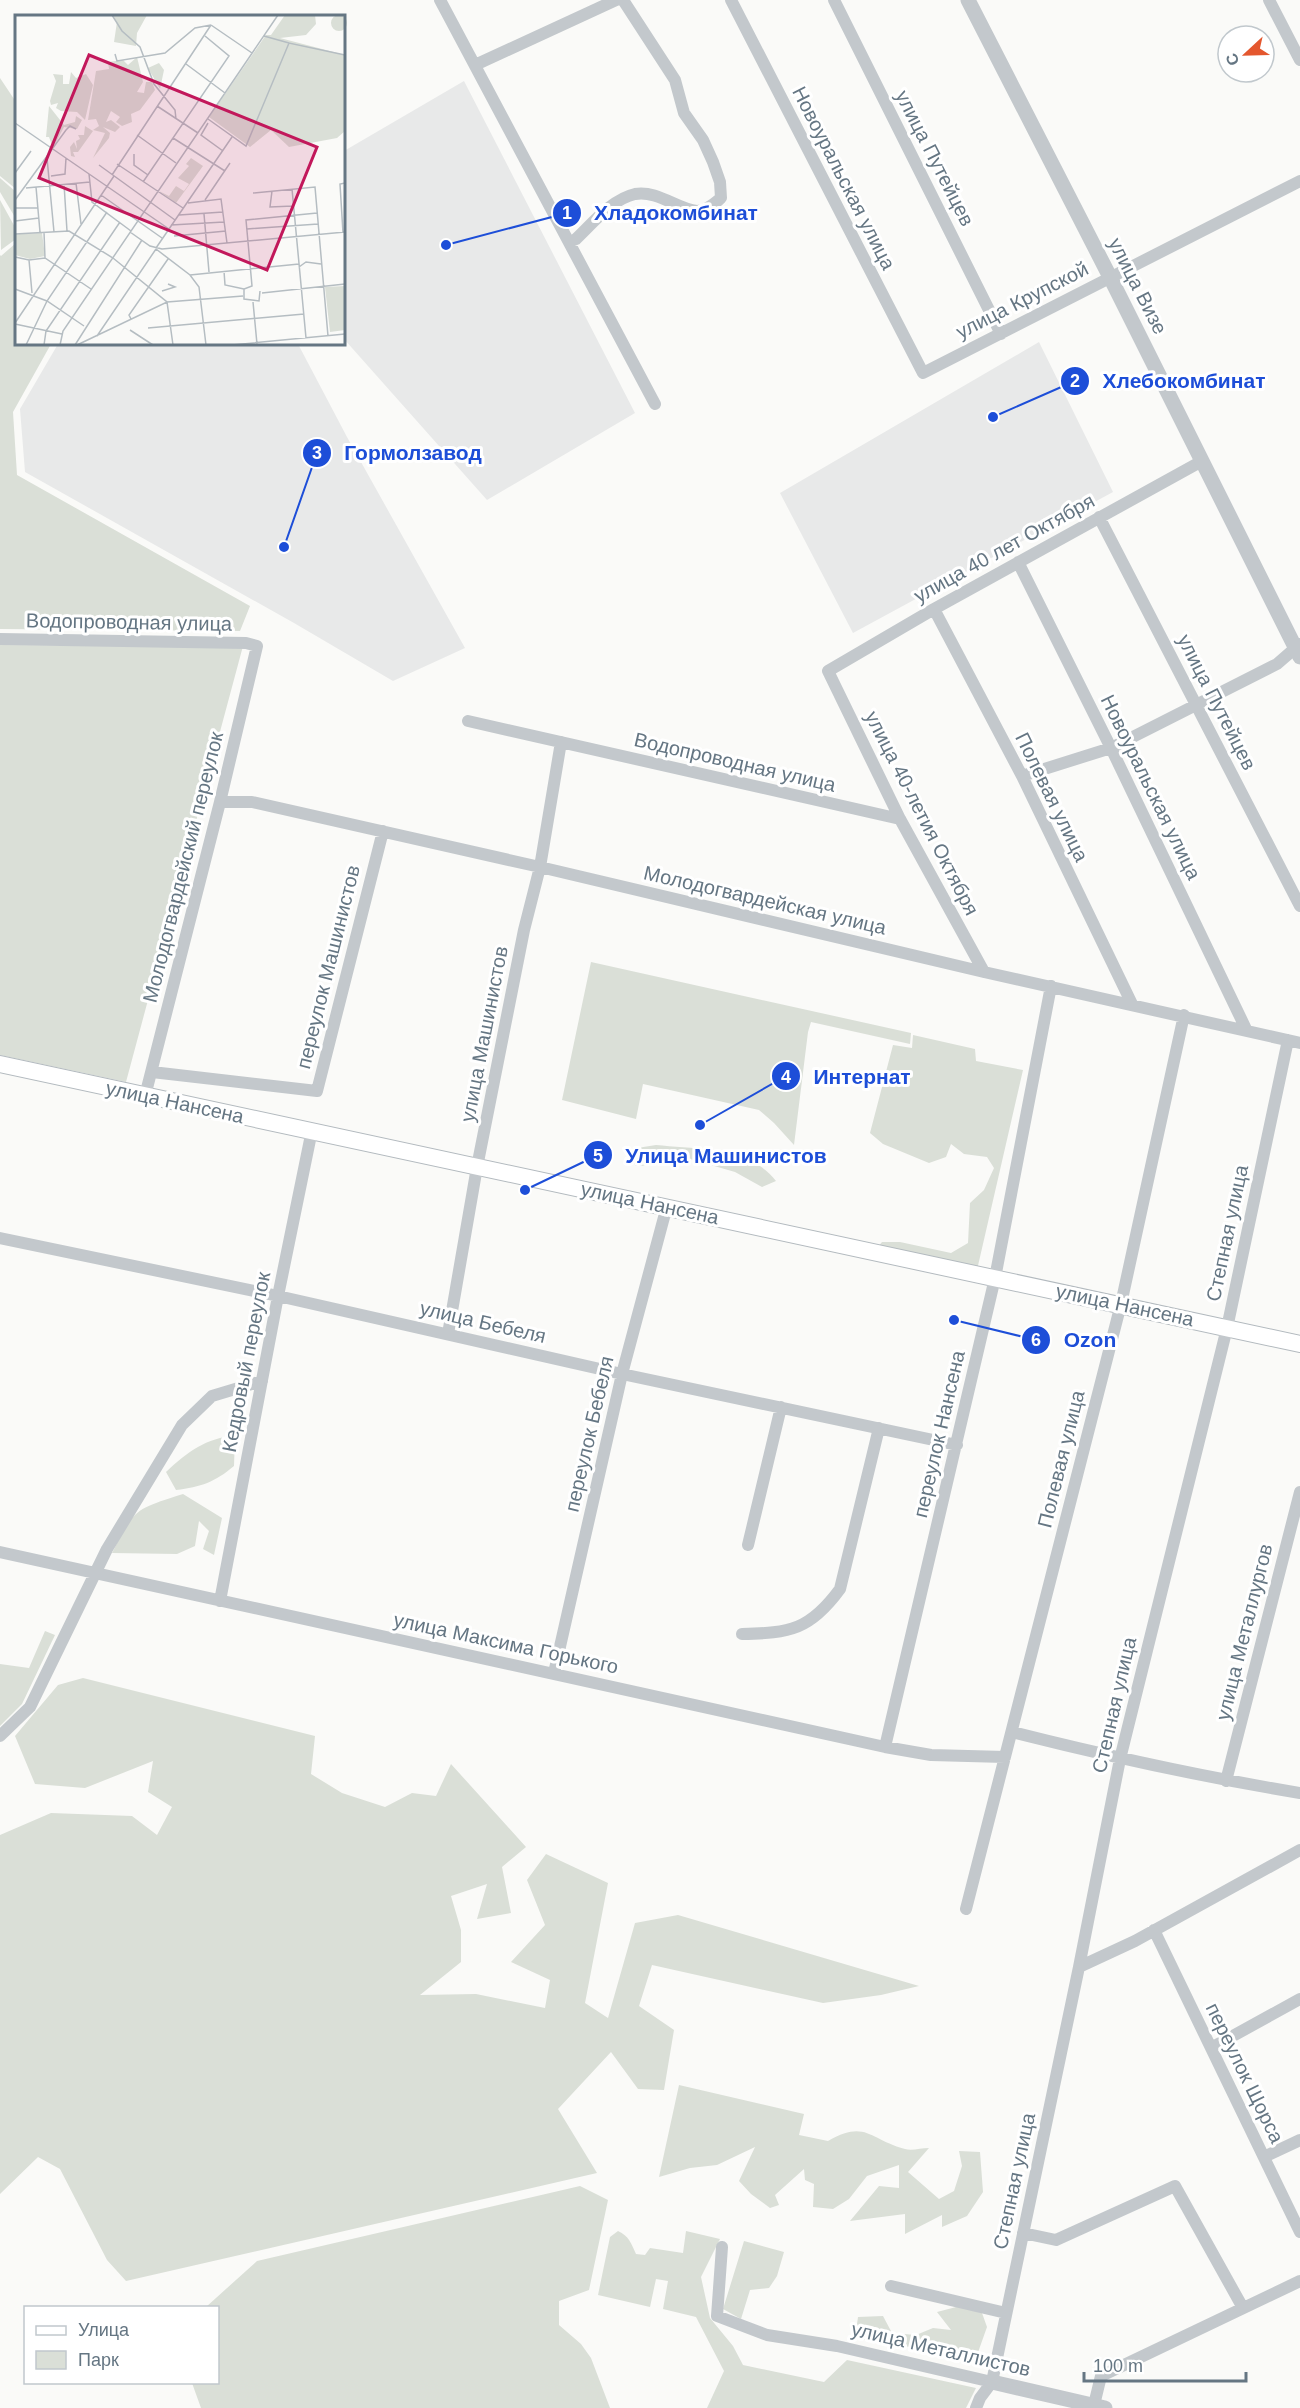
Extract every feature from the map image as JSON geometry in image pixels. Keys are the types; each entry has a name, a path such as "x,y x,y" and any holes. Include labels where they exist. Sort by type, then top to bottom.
{"main road":[{"name":"улица Нансена","path":"0,1064 1300,1344"}],"street":[{"path":"440,0 656,404"},
{"path":"474,65 616,0"},
{"path":"569,242 576,239 618,201 636,194 663,197 697,211 710,207 721,198 720,182 713,162 703,140 684,113 675,81 623,0"},
{"name":"Новоуральская улица","path":"731,0 923,374"},
{"name":"улица Путейцев","path":"834,0 1001,334"},
{"name":"улица Визе","path":"968,0 1298,649"},
{"path":"1269,0 1300,60"},
{"name":"улица Крупской","path":"923,374 1300,181"},
{"name":"улица 40 лет Октября","path":"828,671 934,609 1202,460"},
{"name":"улица Путейцев","path":"1099,517 1300,906"},
{"name":"Новоуральская улица","path":"1018,562 1111,748 1246,1029"},
{"name":"Полевая улица","path":"934,609 1022,776 1132,1004"},
{"name":"Водопроводная улица","path":"0,639 246,643 257,646"},
{"name":"Молодогвардейский переулок","path":"145,1096 153,1072 257,646"},
{"path":"1022,776 1111,748 1277,664 1298,649"},
{"name":"улица 40-летия Октября","path":"828,671 900,819 984,972"},
{"name":"Водопроводная улица","path":"468,721 900,819"},
{"name":"улица Машинистов","path":"448,1334 477,1167 524,930 540,867 561,742"},
{"name":"Молодогвардейская улица","path":"220,802 252,802 383,831 984,972 1294,1041"},
{"name":"переулок Машинистов","path":"153,1072 317,1091 383,831"},
{"name":"переулок Нансена","path":"885,1746 995,1278 1051,986"},
{"name":"Полевая улица","path":"966,1909 1121,1304 1184,1015"},
{"name":"Степная улица","path":"992,2382 1120,1760 1227,1328 1294,1041"},
{"name":"Кедровый переулок","path":"220,1601 312,1130"},
{"name":"переулок Бебеля","path":"554,1673 622,1374 667,1206"},
{"name":"улица Бебеля","path":"0,1238 278,1296 622,1374 957,1445"},
{"path":"0,1736 30,1707 94,1573 182,1425 212,1396 262,1381"},
{"path":"748,1545 781,1407"},
{"path":"742,1634 777,1634 805,1624 827,1606 840,1589 879,1428"},
{"name":"улица Металлургов","path":"1226,1781 1300,1492"},
{"name":"улица Максима Горького","path":"0,1552 885,1746 931,1755 1005,1757"},
{"path":"1012,1732 1120,1760 1300,1793"},
{"path":"1079,1967 1154,1930 1300,1850"},
{"name":"переулок Щорса","path":"1154,1930 1300,2232"},
{"path":"1211,2048 1300,2000"},
{"path":"1264,2157 1300,2140"},
{"path":"1023,2233 1056,2240 1174,2186 1243,2308"},
{"name":"улица Металлистов","path":"722,2247 717,2316 767,2335 837,2346 1099,2407"},
{"path":"1099,2407 1101,2376 1300,2281"},
{"path":"891,2286 1006,2313"},
{"path":"976,2408 980,2398 992,2382"}],"shaded area":[{"path":"464,81 635,413 487,500 345,340 345,150"},
{"path":"1039,342 1113,492 853,633 780,493"},
{"path":"57,345 299,345 347,437 465,648 393,681 25,472 20,409"}],"green space":[{"path":"0,78 15,100 15,188 0,176"},
{"path":"0,178 15,191 15,217 0,192"},
{"path":"0,200 15,227 15,240 1,250"},
{"path":"15,244 15,345 50,345 13,412 17,475 250,606 240,631 0,629 1,256"},
{"path":"0,645 243,646 126,1082 0,1055"},
{"path":"591,962 911,1033 910,1044 811,1022 794,1145 759,1110 643,1084 636,1119 562,1100"},
{"path":"913,1035 975,1049 976,1061 1023,1070 977,1270 877,1248 882,1242 900,1242 951,1253 968,1243 970,1203 984,1190 994,1168 987,1157 964,1154 951,1144 946,1157 929,1163 883,1144 870,1133 893,1045 912,1048"},
{"path":"656,1145 705,1149 737,1156 765,1170 776,1181 762,1187 735,1172 690,1159 661,1165 636,1166 631,1160 631,1149"},
{"path":"235,1436 234,1466 207,1483 176,1490 166,1472 198,1447 215,1439"},
{"path":"183,1494 222,1518 214,1555 203,1549 209,1531 199,1521 195,1546 177,1554 112,1553 126,1527 138,1512"},
{"path":"45,1631 55,1635 22,1704 0,1726 0,1664 29,1668"},
{"path":"83,1678 315,1736 311,1774 342,1793 385,1807 412,1793 436,1796 451,1764 526,1847 502,1867 511,1913 477,1919 487,1884 451,1896 461,1930 461,1962 420,1995 476,1994 545,2008 550,1980 511,1962 545,1925 527,1880 546,1854 608,1883 585,2003 608,2018 635,1923 678,1915 919,1986 881,1995 823,2003 652,1965 639,2006 674,2030 664,2090 638,2089 611,2052 558,2109 597,2173 126,2281 107,2260 60,2169 38,2157 0,2194 0,1835 51,1813 132,1816 157,1835 172,1807 148,1792 153,1761 85,1788 35,1784 15,1736 58,1685"},
{"path":"679,2085 804,2114 799,2135 828,2141 841,2135 860,2131 905,2149 929,2148 908,2172 939,2199 954,2191 962,2166 959,2151 980,2152 983,2192 967,2216 942,2227 942,2215 905,2234 905,2214 850,2221 879,2186 899,2188 899,2165 867,2176 849,2199 833,2209 813,2207 814,2184 805,2180 804,2169 775,2195 779,2205 770,2208 751,2194 739,2181 755,2147 717,2165 690,2168 659,2177"},
{"path":"580,2186 608,2200 589,2290 559,2301 559,2325 581,2344 591,2358 610,2408 201,2408 192,2384 219,2384 219,2306 207,2306 257,2261"},
{"path":"618,2231 631,2243 636,2254 645,2255 650,2248 683,2253 686,2231 720,2239 701,2277 710,2318 733,2346 743,2365 824,2382 847,2360 976,2388 966,2408 707,2408 724,2371 696,2317 663,2309 668,2281 656,2279 650,2307 598,2295 610,2237"},
{"path":"744,2241 784,2252 777,2276 769,2288 750,2290 741,2319 723,2309"},
{"path":"960,2306 982,2313 987,2327 976,2358 855,2338 858,2317 883,2316 892,2333 916,2335 933,2328 951,2330 937,2312"}],"place":[{"name":"Хладокомбинат","path":"446,245"},
{"name":"Хлебокомбинат","path":"993,417"},
{"name":"Гормолзавод","path":"284,547"},
{"name":"Интернат","path":"700,1125"},
{"name":"Улица Машинистов","path":"525,1190"},
{"name":"Ozon","path":"954,1320"}]}
